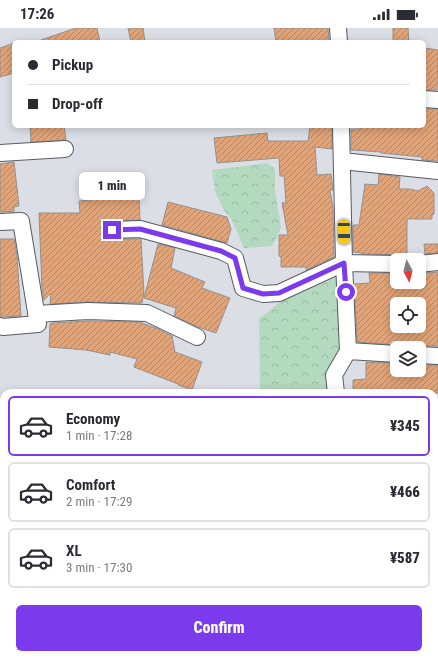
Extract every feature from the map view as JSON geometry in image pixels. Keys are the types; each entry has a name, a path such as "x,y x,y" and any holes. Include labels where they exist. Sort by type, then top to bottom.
{"street":[{"path":"338,28 339,40"},
{"path":"426,99 438,100"},
{"path":"336,389 334,375 348,351 344,263 341,128"},
{"path":"0,153 65,149"},
{"path":"342,161 438,171"},
{"path":"0,222 21,221 38,324 0,326"},
{"path":"112,230 140,229 221,251 235,258 243,288 263,294 279,293 344,263 390,264"},
{"path":"426,263 438,262"},
{"path":"36,314 88,311 147,313 197,337"},
{"path":"348,351 390,354"},
{"path":"426,355 438,356"}],"green space":[{"path":"267,163 275,169 275,189 281,228 272,246 244,248 231,218 225,212 215,192 212,170"},
{"path":"337,277 342,347 330,389 260,389 259,319 280,302"}],"building":[{"path":"76,28 97,28 100,40 41,40"},
{"path":"128,28 143,28 145,40 131,40"},
{"path":"274,28 328,28 329,40 276,40"},
{"path":"393,28 408,28 409,40 393,40"},
{"path":"12,44 12,74 0,77 0,48"},
{"path":"426,48 438,50 437,90 426,90"},
{"path":"426,109 438,109 438,161 422,160 422,157 351,150 351,129 426,128"},
{"path":"30,128 64,128 66,140 31,142"},
{"path":"310,128 332,128 332,149 315,147 317,175 331,174 333,190 330,190 333,208 334,257 306,270 306,267 281,267 281,257 279,256 279,235 288,235 282,203 286,202 284,176 280,176 279,158 217,163 214,138 267,133 268,141 308,141"},
{"path":"14,162 19,206 14,207 14,212 0,212 0,164"},
{"path":"379,174 400,177 399,189 418,191 427,186 434,193 434,214 432,215 432,219 407,219 407,253 390,253 390,255 362,254 353,252 353,225 359,225 365,184 378,185"},
{"path":"139,195 140,220 107,222 103,226 103,230 104,235 108,239 141,239 144,293 142,303 88,302 50,304 51,293 44,300 42,288 39,213 80,213 79,201"},
{"path":"168,202 227,217 231,229 227,243 162,225"},
{"path":"0,239 14,239 17,256 21,316 0,317"},
{"path":"158,244 175,248 171,268 205,282 202,288 230,298 216,333 174,316 176,308 144,298"},
{"path":"424,244 438,244 438,253 425,253"},
{"path":"438,272 438,346 426,346 426,341 390,341 390,344 357,342 354,284 370,283 369,273 390,273 390,289 426,289 426,273"},
{"path":"88,321 139,322 156,328 172,336 175,352 202,362 192,389 178,385 134,367 137,359 110,352 110,355 86,350 49,347 50,324"},
{"path":"366,362 390,363 390,377 426,377 426,365 438,365 438,389 353,389 353,380 366,379"}],"route":[{"path":"112,230 140,229 221,251 235,258 243,288 263,294 279,293 344,263 346,292"}]}
